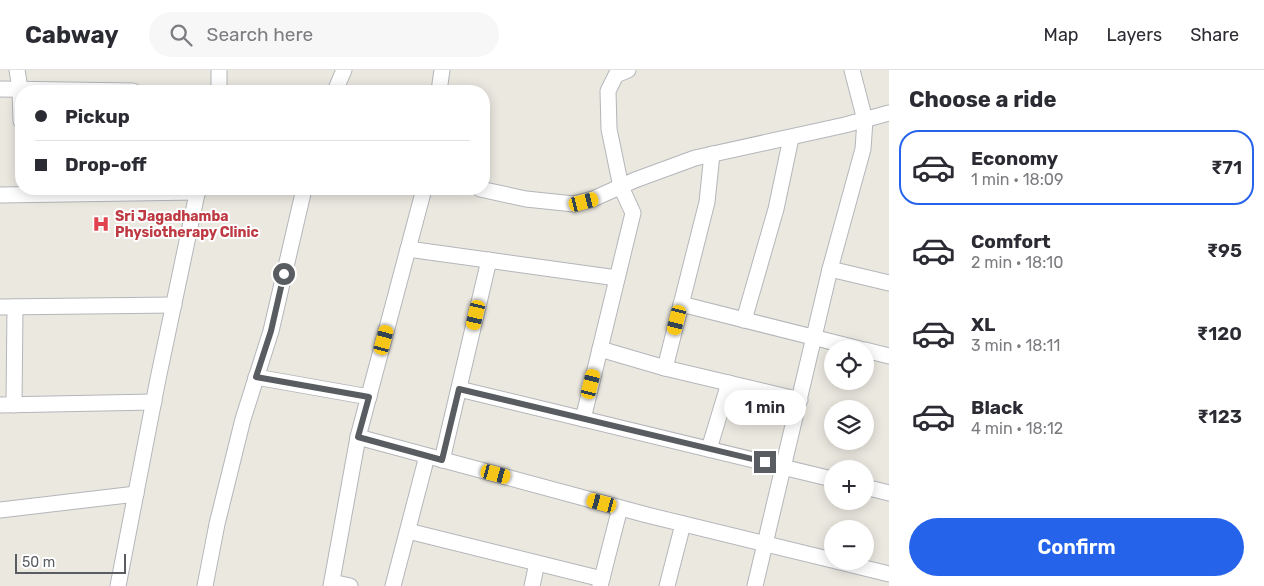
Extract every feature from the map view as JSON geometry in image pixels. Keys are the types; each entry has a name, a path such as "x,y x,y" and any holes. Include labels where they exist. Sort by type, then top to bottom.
{"street":[{"path":"17,70 19,85"},
{"path":"219,70 219,85"},
{"path":"338,85 344,70"},
{"path":"441,85 442,70"},
{"path":"755,586 830,269 863,149 866,120 852,70"},
{"path":"583,419 633,213 621,186 609,129 608,91 619,72"},
{"path":"0,89 15,89"},
{"path":"490,191 526,199 574,204 594,199 621,186 695,158 791,138 889,113"},
{"path":"744,320 776,208 791,138"},
{"path":"665,368 707,202 712,154"},
{"path":"0,195 15,193"},
{"path":"118,586 197,195"},
{"path":"205,586 217,524 240,428 271,331 303,195"},
{"path":"350,586 331,584 358,437 422,195"},
{"path":"408,249 618,278"},
{"path":"442,460 489,260"},
{"path":"830,269 889,283"},
{"path":"681,304 824,340"},
{"path":"154,402 7,405 8,307 174,305"},
{"path":"600,349 665,368 800,400"},
{"path":"874,352 889,356"},
{"path":"256,377 369,397"},
{"path":"709,449 729,383"},
{"path":"459,389 824,477"},
{"path":"358,437 620,508 824,558"},
{"path":"393,586 427,456"},
{"path":"874,489 889,493"},
{"path":"0,510 136,494"},
{"path":"408,531 537,563 601,582 620,508"},
{"path":"667,586 683,524"},
{"path":"532,586 537,563"},
{"path":"873,570 889,574"}],"place":[{"name":"Sri Jagadhamba Physiotherapy Clinic","path":"101,224"}],"route":[{"path":"284,274 271,331 256,377 369,397 358,437 442,460 459,389 765,462"}]}
